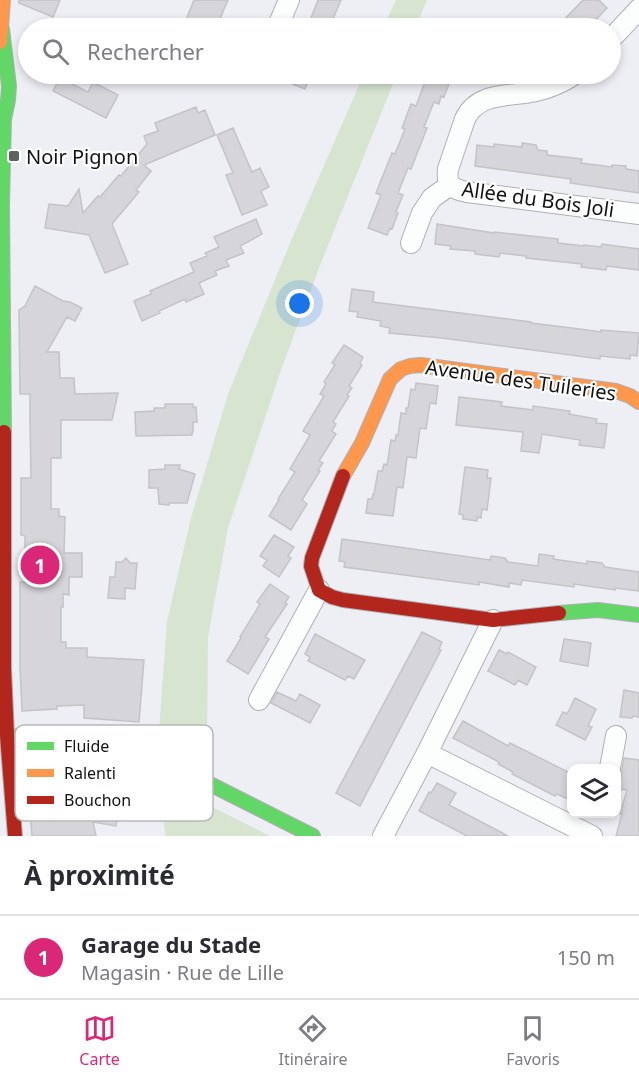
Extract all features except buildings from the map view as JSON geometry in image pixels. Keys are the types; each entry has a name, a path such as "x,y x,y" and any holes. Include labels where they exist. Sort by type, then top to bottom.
{"street":[{"path":"3,0 1,36 9,86 4,119 2,205 3,734 15,836"},
{"path":"281,18 289,0"},
{"path":"621,28 639,9"},
{"name":"Allée du Bois Joli","path":"558,84 539,91 491,98 474,106 465,119 448,169 448,184 467,192 639,214"},
{"path":"411,243 422,213 432,198 450,185"},
{"name":"Avenue des Tuileries","path":"319,590 311,566 315,550 342,478 362,443 387,384 399,370 406,366 421,365 636,394"},
{"path":"259,700 319,590 343,600 493,620 585,610 639,615"},
{"path":"383,836 493,620"},
{"path":"611,764 616,736"},
{"path":"427,753 587,826"},
{"path":"213,786 313,836"}],"green space":[{"path":"396,0 427,0 419,18 388,18"},
{"path":"360,84 393,84 281,370 228,528 208,637 207,725 159,725 167,621 191,518 228,394 290,243"},
{"path":"213,808 270,836 166,836 163,821 213,821"}],"traffic: fast":[{"path":"2,29 9,86 4,119 2,205 4,432"},
{"path":"559,613 598,610 639,615"},
{"path":"0,734 15,737"},
{"path":"213,786 313,836"}],"traffic: slow":[{"path":"0,42 3,0"},
{"path":"343,476 362,443 390,379 401,369 410,366 421,365 616,391 639,402"}],"traffic: jam":[{"path":"4,432 4,668 15,836"},
{"path":"343,476 312,558 311,566 319,590 343,600 493,620 559,613"}],"place":[{"name":"Noir Pignon","path":"14,156"},
{"name":"Garage du Stade","path":"40,565"}]}
